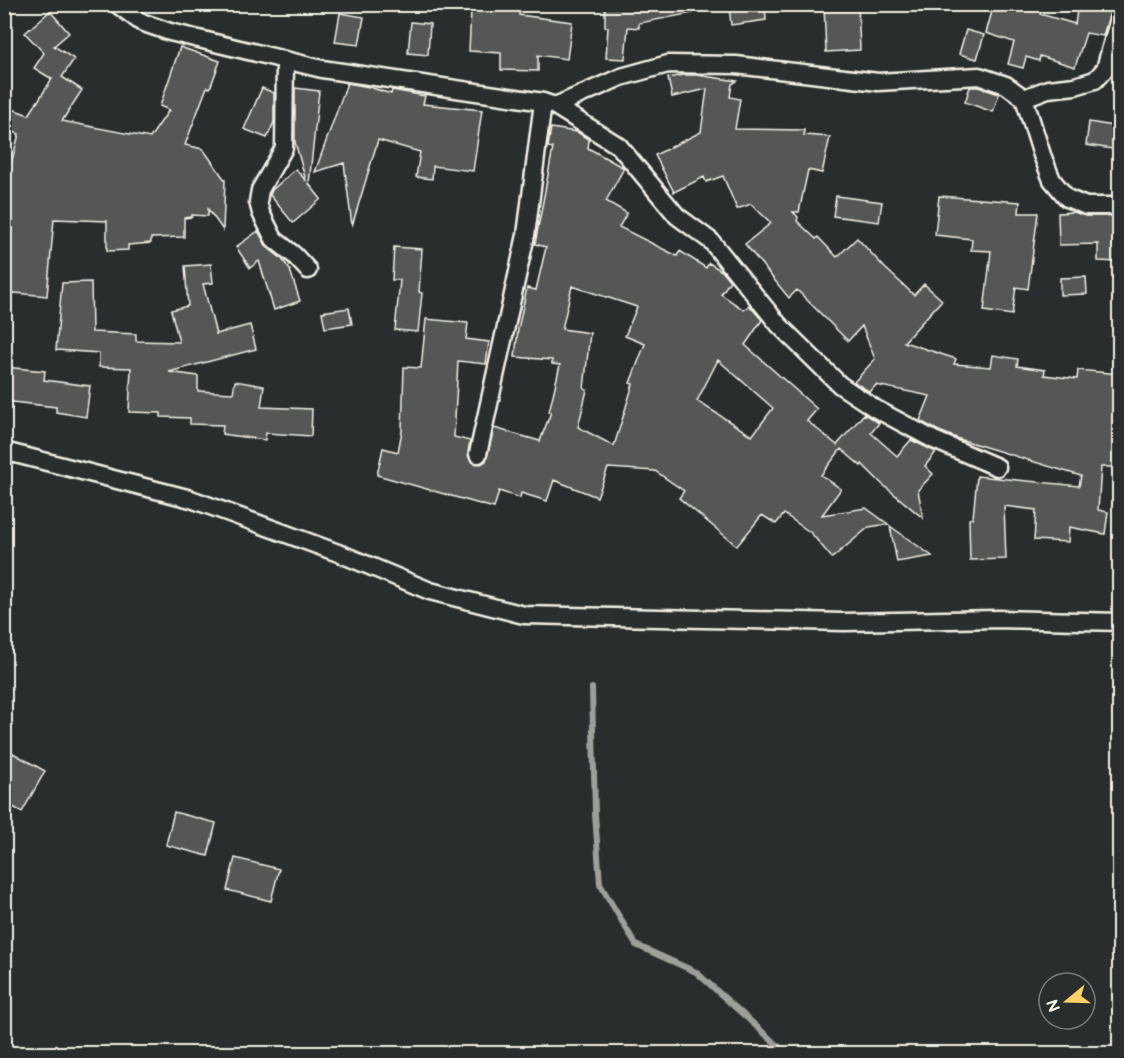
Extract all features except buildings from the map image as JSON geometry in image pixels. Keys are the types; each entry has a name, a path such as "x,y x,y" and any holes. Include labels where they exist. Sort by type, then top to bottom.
{"street":[{"path":"117,4 141,22 170,32 322,69 549,104 619,146 677,216 711,241 779,325 840,385 876,409 934,440 997,467"},
{"path":"1024,98 1048,89 1075,86 1095,80 1105,69 1119,15"},
{"path":"285,60 284,148 260,190 258,202 274,240 294,255 308,270"},
{"path":"549,104 621,77 668,64 736,65 878,82 979,76 1006,85 1024,98 1052,180 1067,198 1086,206 1119,206"},
{"path":"478,454 526,235 549,104"},
{"path":"4,451 191,499 341,554 430,591 524,615 844,622 998,619 1119,622"}],"waterway":[{"path":"592,688 595,814 600,884 636,945 696,972 787,1054"}]}
